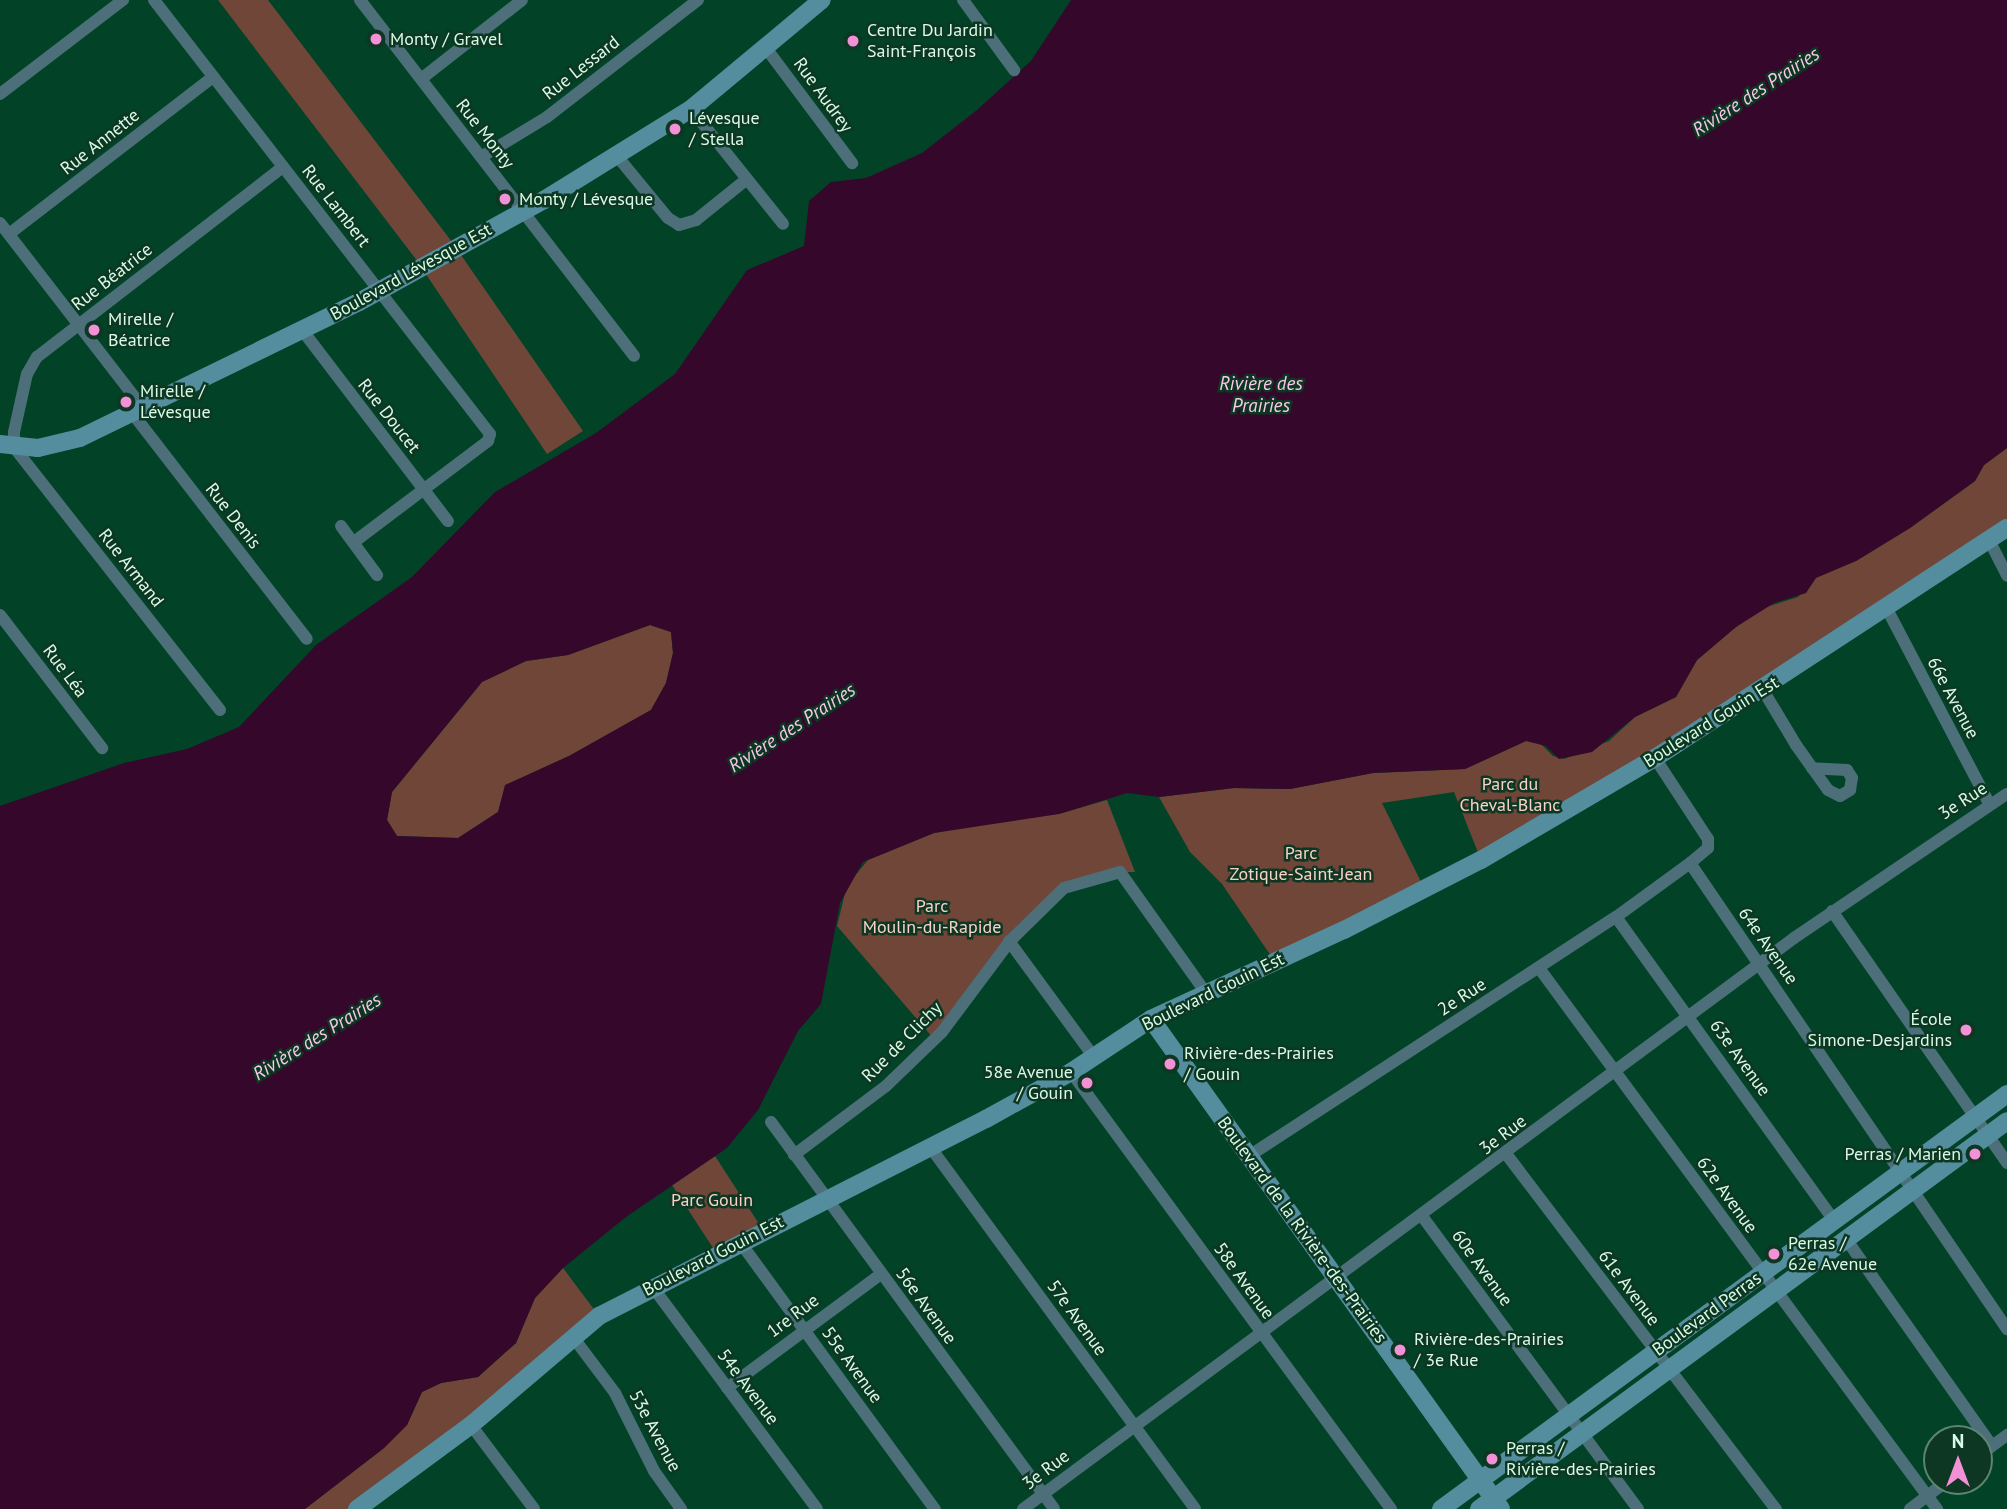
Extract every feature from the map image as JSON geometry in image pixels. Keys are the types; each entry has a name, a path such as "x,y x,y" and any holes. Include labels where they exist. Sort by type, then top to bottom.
{"street":[{"path":"0,94 123,0"},
{"name":"Rue Lambert","path":"154,0 490,434 488,441 424,489"},
{"name":"Rue Monty","path":"360,0 634,356"},
{"path":"421,79 522,0"},
{"name":"Rue Lessard","path":"481,157 547,117 698,0"},
{"name":"Boulevard Lévesque Est","path":"7,445 38,448 70,442 303,331 379,291 617,156 691,109 822,0"},
{"path":"963,0 1014,70"},
{"name":"Rue Audrey","path":"766,48 852,163"},
{"name":"Rue Annette","path":"9,234 214,77"},
{"path":"691,109 783,224"},
{"path":"617,156 668,218 679,225 696,220 747,179"},
{"name":"Rue Béatrice","path":"7,445 31,365 283,167"},
{"name":"Rue Denis","path":"0,223 79,325 138,411 307,639"},
{"name":"Rue Doucet","path":"303,331 448,521"},
{"name":"Rue Armand","path":"7,445 220,710"},
{"path":"354,542 424,489"},
{"path":"341,526 377,575"},
{"name":"Boulevard Gouin Est","path":"358,1509 471,1425 573,1337 652,1286 931,1148 1071,1072 1151,1019 1481,860 1655,758 1763,690 1990,542 2007,528"},
{"path":"1990,542 2007,576"},
{"name":"66e Avenue","path":"1887,609 1989,803"},
{"name":"Rue Léa","path":"0,615 102,748"},
{"path":"1763,690 1812,768"},
{"path":"1655,758 1707,839 1708,848 1690,863"},
{"name":"3e Rue","path":"1023,1509 1507,1155 1832,911 1989,803 2007,794"},
{"name":"2e Rue","path":"1249,1156 1616,918 1690,863"},
{"name":"64e Avenue","path":"1690,863 2007,1329"},
{"name":"Rue de Clichy","path":"794,1155 856,1110 942,1032 1009,941 1064,888 1120,872 1206,993"},
{"path":"1832,911 1973,1119 2007,1163"},
{"name":"63e Avenue","path":"1616,918 1834,1220"},
{"path":"1009,941 1094,1057"},
{"name":"62e Avenue","path":"1539,968 1937,1509"},
{"name":"Boulevard de la Rivière-des-Prairies","path":"1151,1019 1480,1480 1491,1505"},
{"name":"58e Avenue","path":"1071,1072 1391,1509"},
{"name":"Boulevard Perras","path":"1441,1509 2007,1094"},
{"name":"Boulevard Perras","path":"1491,1505 1582,1433 2007,1121"},
{"name":"56e Avenue","path":"771,1122 1054,1509"},
{"name":"57e Avenue","path":"931,1148 1195,1509"},
{"name":"61e Avenue","path":"1507,1155 1776,1509"},
{"name":"60e Avenue","path":"1422,1216 1637,1509"},
{"path":"1846,1239 1977,1425"},
{"name":"55e Avenue","path":"740,1242 935,1509"},
{"name":"1re Rue","path":"727,1388 881,1274"},
{"name":"54e Avenue","path":"652,1286 817,1509"},
{"name":"53e Avenue","path":"573,1337 615,1394 654,1471 681,1509"},
{"path":"471,1425 534,1509"},
{"path":"1910,1509 1927,1496"}],"green space":[{"path":"218,0 268,0 452,242 583,431 547,454 415,258"},
{"path":"2007,448 2007,529 1481,860 1454,792 1382,803 1424,888 1275,962 1222,884 1190,852 1159,797 1234,788 1290,789 1373,773 1465,769 1526,741 1538,741 1553,756 1564,759 1609,741 1635,717 1676,697 1697,660 1736,627 1763,608 1798,597 1816,577 1856,561 1910,528 1975,481 1984,465"},
{"path":"650,625 671,632 673,653 666,683 651,710 569,756 506,785 498,812 458,838 397,836 387,820 392,792 482,682 526,661 568,655"},
{"name":"Parc Moulin-du-Rapide","path":"1107,800 1135,872 1120,872 1064,888 934,1039 837,926 847,885 868,860 934,833 1022,816 1059,814"},
{"name":"Parc Gouin","path":"715,1156 763,1230 717,1254 672,1185"},
{"path":"563,1268 599,1316 360,1509 305,1509 384,1448 407,1425 422,1392 441,1383 478,1377 516,1343 535,1298"}],"water":[{"name":"Rivière des Prairies","path":"1071,0 2007,0 2007,448 1984,465 1975,481 1910,528 1856,561 1816,578 1806,593 1774,603 1736,627 1697,660 1676,697 1635,717 1592,752 1559,759 1546,746 1526,741 1465,769 1373,773 1290,789 1234,788 1159,797 1127,793 1059,814 934,833 863,862 840,903 821,1004 798,1031 758,1110 727,1148 626,1217 563,1268 535,1298 516,1343 478,1377 441,1383 422,1392 407,1425 384,1448 305,1509 0,1509 0,806 124,763 187,749 239,727 316,645 412,577 495,492 596,433 675,374 747,270 804,246 809,201 831,182 866,178 922,153 977,110 1031,61","holes":["650,625 671,632 673,653 666,683 651,710 569,756 505,785 498,812 458,838 397,836 387,820 392,792 482,682 526,661 568,655"]}],"place":[{"name":"Monty / Gravel","path":"376,39"},
{"name":"Centre Du Jardin Saint-François","path":"853,41"},
{"name":"Lévesque / Stella","path":"675,129"},
{"name":"Monty / Lévesque","path":"505,199"},
{"name":"Mirelle / Béatrice","path":"94,330"},
{"name":"Mirelle / Lévesque","path":"126,402"},
{"name":"École Simone-Desjardins","path":"1966,1030"},
{"name":"Rivière-des-Prairies / Gouin","path":"1170,1064"},
{"name":"58e Avenue / Gouin","path":"1087,1083"},
{"name":"Perras / Marien","path":"1975,1154"},
{"name":"Perras / 62e Avenue","path":"1774,1254"},
{"name":"Rivière-des-Prairies / 3e Rue","path":"1400,1350"},
{"name":"Perras / Rivière-des-Prairies","path":"1492,1459"}],"park label":[{"name":"Parc du Cheval-Blanc","path":"1510,795"},
{"name":"Parc Zotique-Saint-Jean","path":"1301,864"}]}
